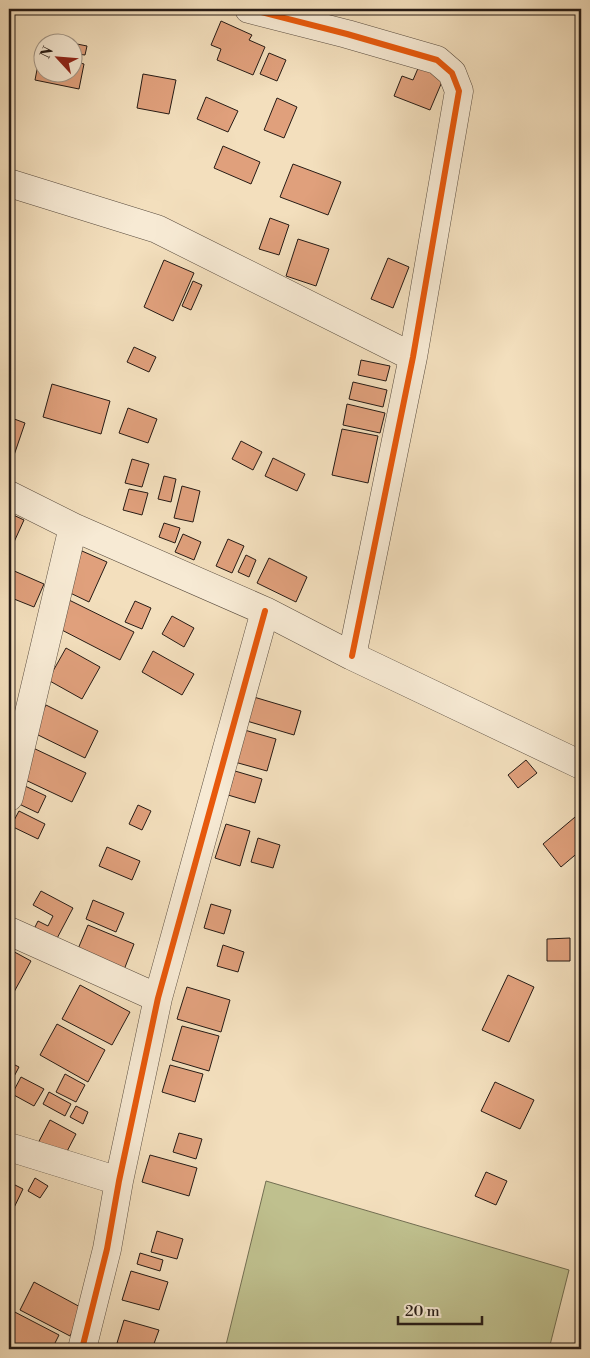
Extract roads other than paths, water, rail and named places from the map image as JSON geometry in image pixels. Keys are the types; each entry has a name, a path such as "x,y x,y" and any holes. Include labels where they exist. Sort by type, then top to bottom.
{"street":[{"path":"249,9 347,34 437,60 452,73 459,91 413,357 352,656"},
{"path":"9,183 157,229 413,357"},
{"path":"9,495 73,527 265,611 352,656 581,765"},
{"path":"9,797 73,527"},
{"path":"82,1349 107,1249 119,1181 158,998 265,611"},
{"path":"9,932 158,998"},
{"path":"9,1147 119,1181"}]}
